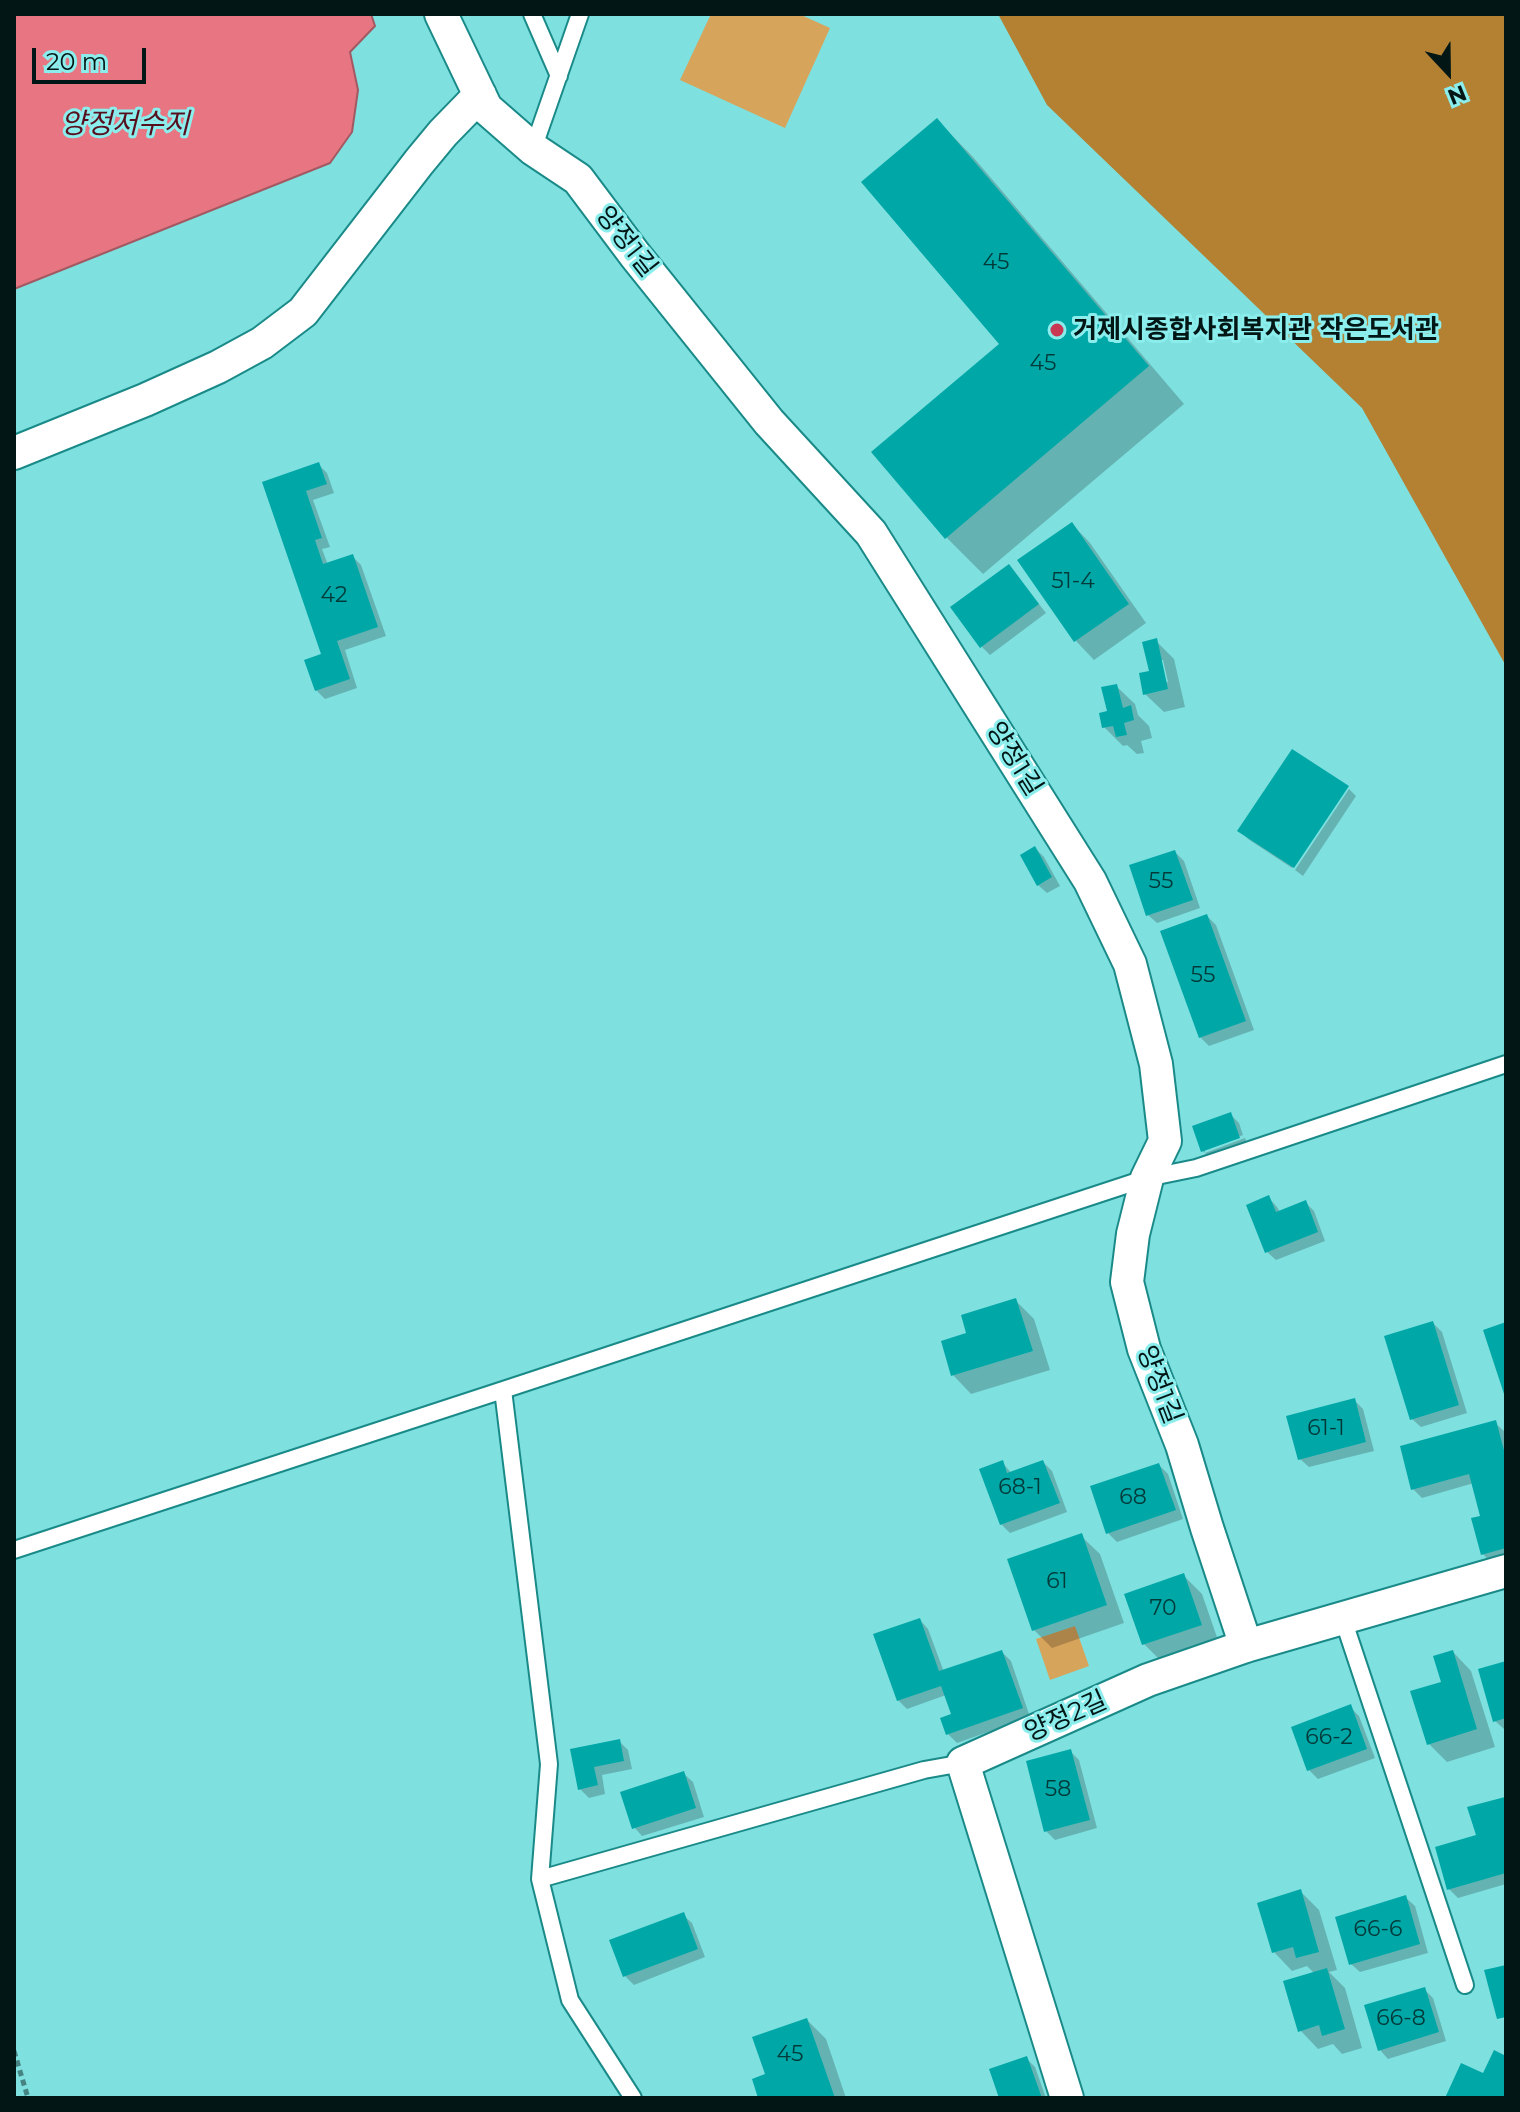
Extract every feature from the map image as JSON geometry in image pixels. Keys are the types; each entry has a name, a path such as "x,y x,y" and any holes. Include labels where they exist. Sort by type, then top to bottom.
{"street":[{"name":"양정1길","path":"441,14 486,108 533,149 578,179 769,422 871,533 1090,881 1130,964 1156,1064 1165,1141 1147,1178 1133,1234 1127,1282 1144,1349 1182,1445 1246,1646"},
{"path":"14,453 218,367 262,343 303,312 419,162 480,95"},
{"name":"양정2길","path":"963,1763 1148,1680 1246,1646 1506,1571"},
{"path":"963,1763 1067,2098"}],"lane":[{"path":"532,14 559,76"},
{"path":"533,149 580,14"},
{"path":"14,1550 1147,1178 1196,1168 1506,1064"},
{"path":"503,1390 549,1764 540,1879 570,2000 633,2098"},
{"path":"1343,1619 1465,1985"},
{"path":"540,1879 924,1770 963,1763"}],"path":[{"path":"14,2051 28,2098"}],"shaded area":[{"path":"711,14 799,14 830,28 785,128 680,80"},
{"path":"998,14 1506,14 1506,666 1362,408 1047,105"},
{"path":"1075,1626 1089,1666 1050,1680 1036,1639"}],"water":[{"name":"양정저수지","path":"14,14 371,14 375,26 350,52 358,90 352,132 330,163 14,289"}],"building":[{"path":"937,118 1149,366 945,539 871,452 999,344 861,182"},
{"path":"319,462 327,484 306,491 322,538 315,540 323,564 353,554 378,627 337,641 350,679 315,691 304,660 321,654 262,482"},
{"path":"1072,522 1129,604 1074,642 1017,560"},
{"path":"1009,564 1039,604 980,648 950,607"},
{"path":"1157,638 1168,689 1143,695 1139,673 1149,671 1142,642"},
{"path":"1117,684 1123,708 1131,705 1134,720 1124,723 1127,735 1116,737 1113,726 1102,728 1099,713 1107,711 1101,687"},
{"path":"1292,749 1349,786 1294,868 1237,831"},
{"path":"1035,846 1052,877 1037,886 1020,855"},
{"path":"1175,850 1193,900 1146,916 1129,865"},
{"path":"1207,914 1246,1021 1199,1038 1160,931"},
{"path":"1231,1112 1240,1138 1201,1152 1192,1126"},
{"path":"1269,1195 1276,1212 1306,1200 1318,1232 1265,1253 1246,1205"},
{"path":"1016,1298 1033,1351 951,1376 941,1341 966,1333 961,1315"},
{"path":"1433,1321 1459,1405 1410,1420 1384,1336"},
{"path":"1506,1322 1506,1397 1505,1397 1483,1330"},
{"path":"1355,1398 1366,1442 1298,1460 1286,1416"},
{"path":"1496,1420 1506,1458 1506,1548 1481,1555 1471,1518 1480,1516 1469,1474 1411,1490 1400,1446"},
{"path":"1003,1460 1007,1473 1043,1460 1060,1503 1000,1525 979,1469"},
{"path":"1159,1463 1176,1510 1106,1534 1090,1486"},
{"path":"1082,1533 1107,1605 1032,1631 1007,1559"},
{"path":"1184,1573 1202,1625 1142,1645 1124,1594"},
{"path":"920,1618 939,1671 1002,1650 1023,1708 946,1735 940,1718 951,1714 941,1686 897,1701 873,1634"},
{"path":"1453,1650 1477,1729 1427,1745 1410,1691 1441,1682 1433,1656"},
{"path":"1506,1661 1506,1718 1493,1722 1478,1669"},
{"path":"1351,1704 1367,1749 1307,1771 1291,1727"},
{"path":"620,1739 624,1761 594,1767 598,1785 578,1790 570,1749"},
{"path":"1071,1749 1090,1820 1044,1832 1026,1761"},
{"path":"684,1771 696,1808 632,1829 620,1792"},
{"path":"1505,1797 1506,1873 1447,1890 1435,1847 1476,1835 1467,1807"},
{"path":"1301,1889 1319,1952 1296,1958 1293,1947 1272,1953 1257,1903"},
{"path":"1406,1895 1420,1944 1349,1965 1335,1917"},
{"path":"684,1912 698,1949 623,1977 609,1940"},
{"path":"1506,1965 1506,2017 1497,2019 1484,1970"},
{"path":"1327,1968 1345,2029 1322,2036 1319,2025 1298,2032 1283,1981"},
{"path":"1425,1987 1439,2032 1378,2051 1364,2005"},
{"path":"807,2018 835,2098 758,2098 752,2079 765,2074 752,2037"},
{"path":"1494,2050 1506,2056 1506,2098 1445,2098 1461,2063 1483,2073"},
{"path":"1027,2056 1042,2098 999,2098 989,2069"}],"place":[{"name":"거제시종합사회복지관 작은도서관","path":"1057,330"}]}
